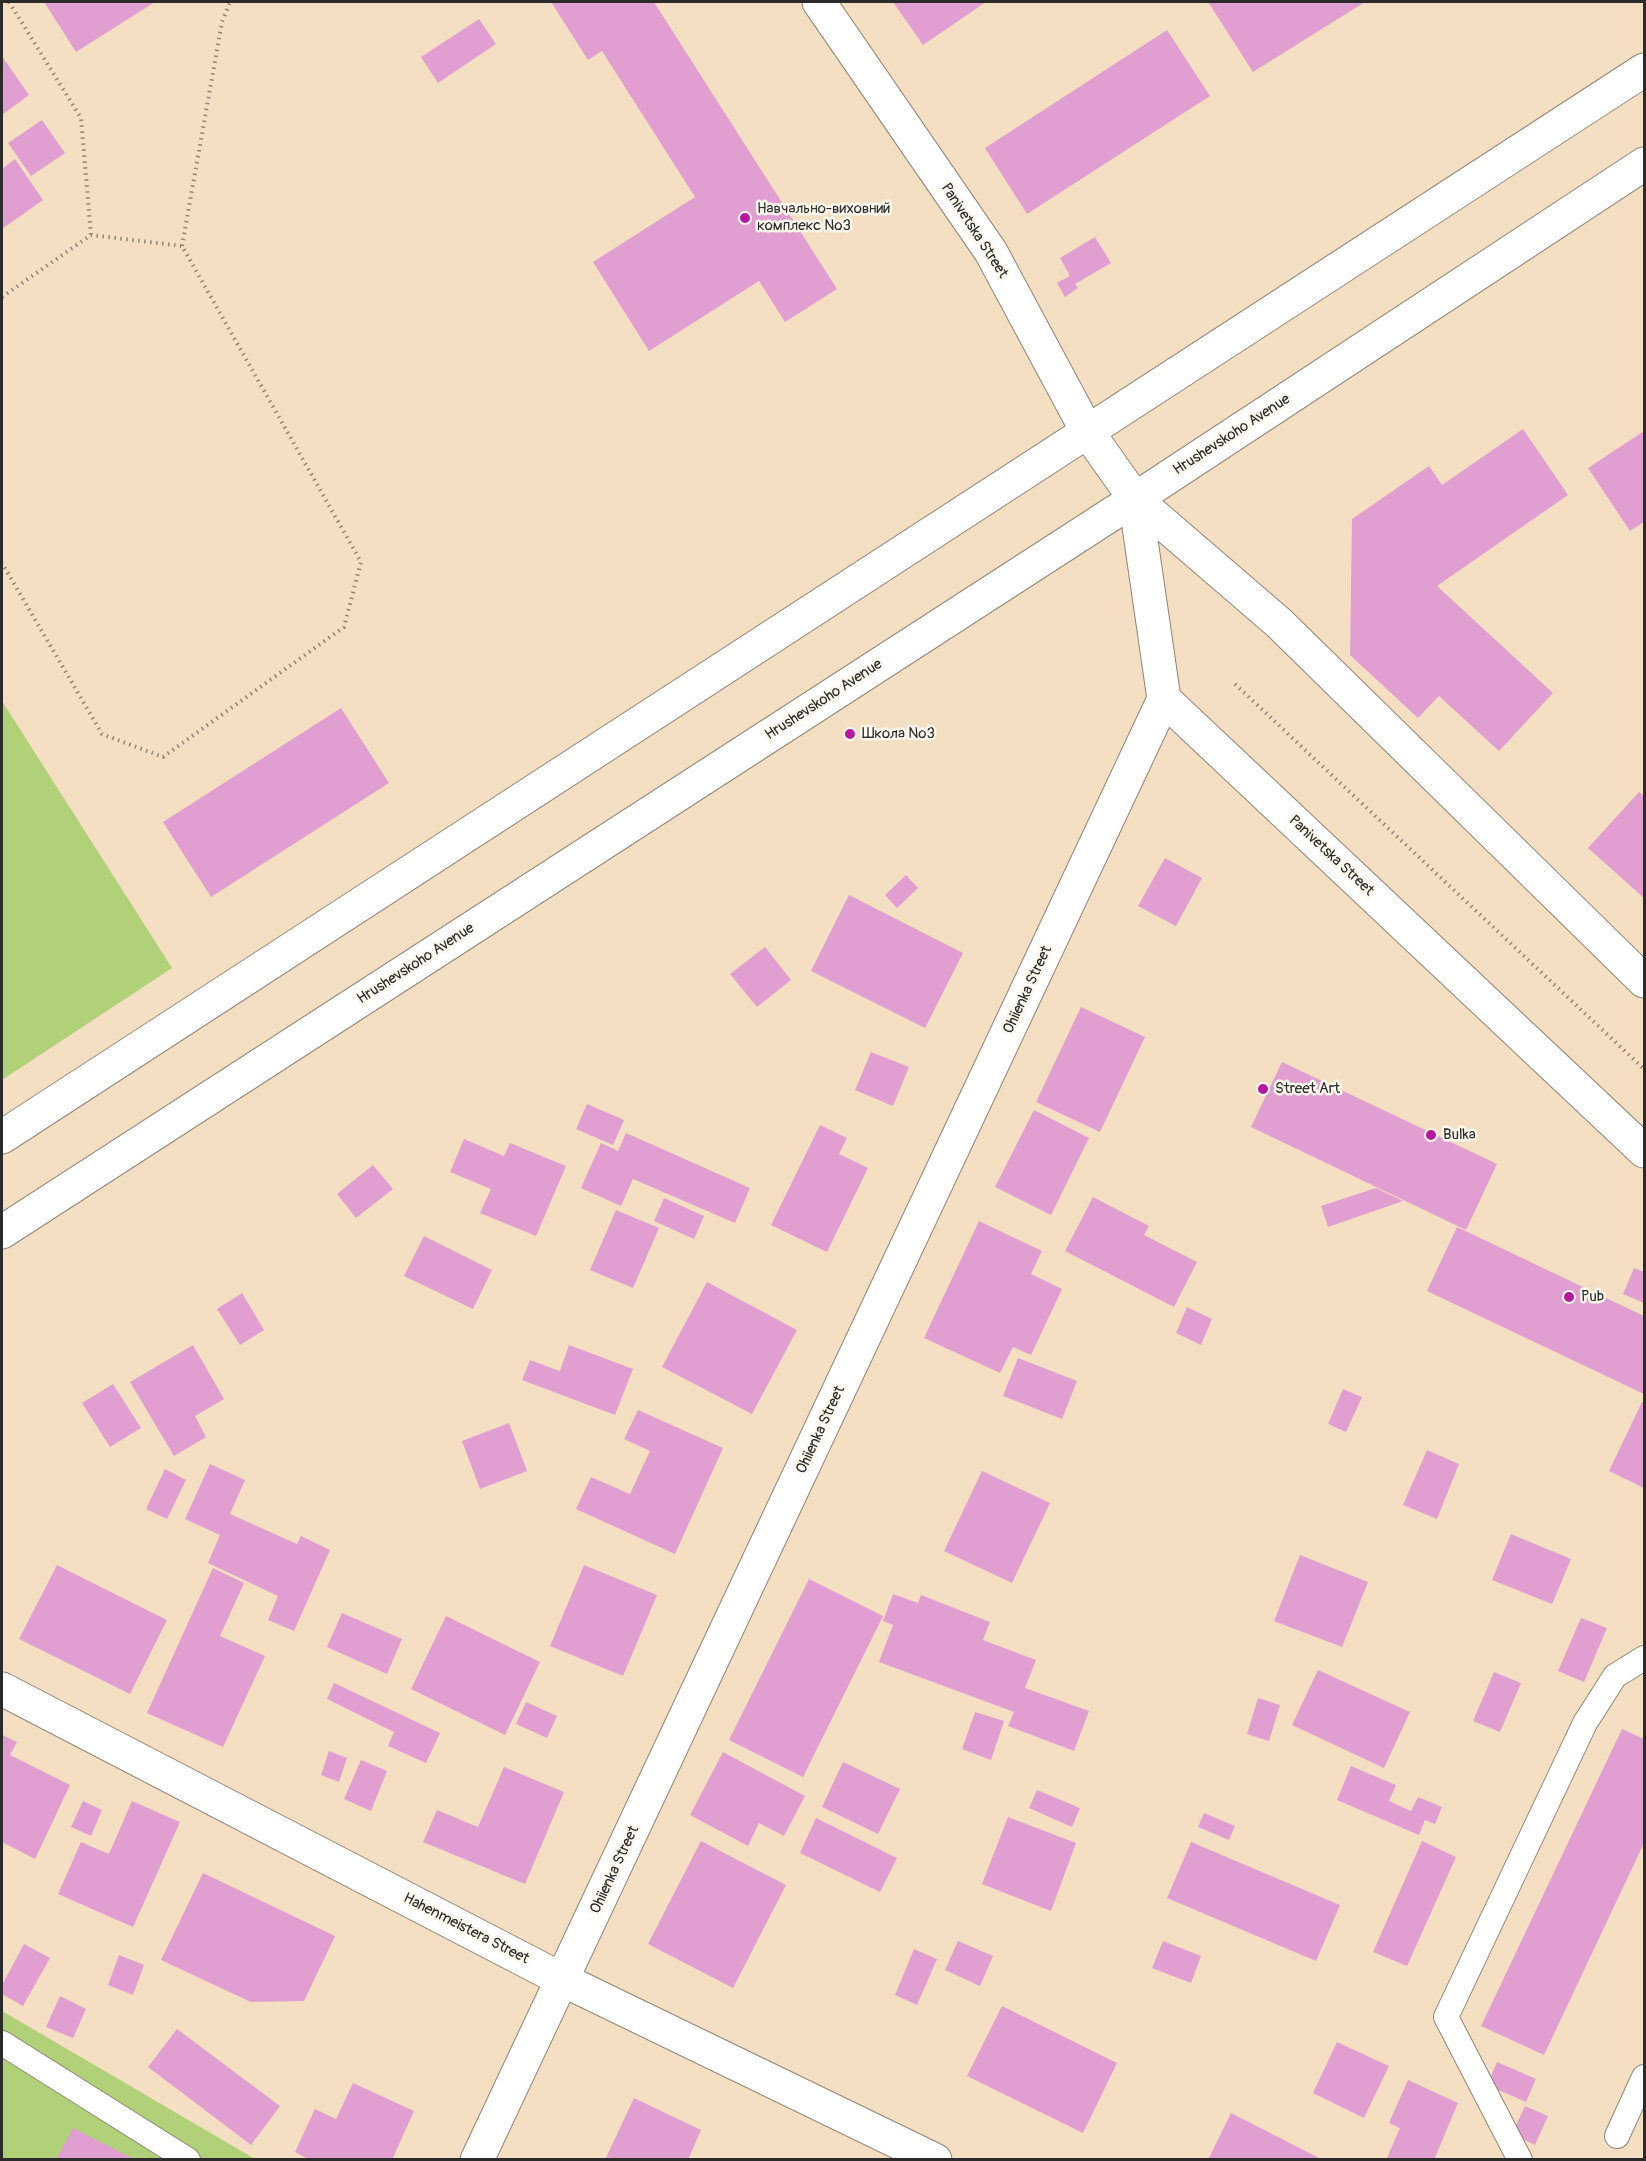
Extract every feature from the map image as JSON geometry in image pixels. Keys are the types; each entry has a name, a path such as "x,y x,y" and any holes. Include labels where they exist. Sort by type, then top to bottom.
{"street":[{"name":"Panivetska Street","path":"819,2 991,252 1087,431 1135,499 1279,623 1644,981"},
{"path":"2,1137 1644,70"},
{"name":"Hrushevskoho Avenue","path":"2,1232 1135,499 1644,164"},
{"name":"Panivetska Street","path":"1135,499 1164,699 1644,1150"},
{"name":"Ohiienka Street","path":"477,2160 1164,699"},
{"name":"Hahenmeistera Street","path":"2,1689 563,1980 935,2160"}],"lane":[{"path":"1520,2160 1446,2016 1585,1723 1615,1676 1644,1658"},
{"path":"2,2043 188,2160"},
{"path":"1617,2136 1644,2077"}],"path":[{"path":"9,2 81,118 91,235"},
{"path":"2,563 102,734 163,756 344,627 361,562 182,246 222,22 230,2"},
{"path":"2,297 91,235 182,246"},
{"path":"1235,684 1644,1069"}],"green space":[{"path":"2,701 172,968 2,1080"},
{"path":"2,2011 103,2070 255,2159 2,2159"}],"building":[{"path":"44,2 155,2 76,52"},
{"path":"551,2 654,2 837,289 785,322 759,281 649,351 593,262 695,197 602,51 588,60"},
{"path":"893,2 986,2 923,45"},
{"path":"1208,2 1365,2 1253,72"},
{"path":"479,19 496,44 438,83 421,57"},
{"path":"1167,30 1210,96 1027,214 985,148"},
{"path":"2,56 29,95 2,115"},
{"path":"42,120 65,153 31,176 8,143"},
{"path":"15,159 43,200 2,229 2,169"},
{"path":"1095,237 1111,263 1075,284 1078,288 1065,297 1057,283 1070,276 1060,258"},
{"path":"1523,429 1568,495 1437,586 1553,693 1499,751 1439,696 1418,718 1350,655 1352,519 1429,466 1442,485"},
{"path":"1644,431 1644,522 1630,531 1588,468"},
{"path":"341,708 389,783 211,897 163,822"},
{"path":"1639,792 1644,796 1644,898 1588,848"},
{"path":"1165,858 1202,878 1176,926 1138,906"},
{"path":"906,875 918,888 897,908 885,895"},
{"path":"849,895 963,953 925,1028 811,971"},
{"path":"765,947 791,980 757,1007 730,974"},
{"path":"1081,1007 1145,1037 1100,1132 1036,1102"},
{"path":"871,1052 909,1067 893,1106 855,1090"},
{"path":"1282,1062 1497,1164 1466,1230 1251,1127"},
{"path":"587,1104 624,1120 613,1145 576,1129"},
{"path":"1034,1110 1089,1138 1051,1215 995,1187"},
{"path":"820,1125 847,1138 839,1154 868,1168 827,1252 771,1225"},
{"path":"626,1133 750,1188 735,1223 633,1179 621,1206 581,1188 601,1143 618,1151"},
{"path":"464,1139 504,1156 510,1143 566,1166 536,1236 480,1213 491,1189 450,1172"},
{"path":"373,1165 393,1189 356,1218 337,1194"},
{"path":"1376,1188 1403,1201 1328,1227 1321,1206"},
{"path":"1093,1197 1149,1226 1144,1235 1197,1262 1174,1307 1065,1251"},
{"path":"664,1198 704,1216 694,1239 654,1221"},
{"path":"616,1210 659,1228 633,1288 590,1270"},
{"path":"979,1221 1042,1251 1031,1274 1062,1289 1031,1355 1013,1347 1000,1373 924,1338"},
{"path":"1457,1227 1644,1316 1644,1394 1427,1291"},
{"path":"424,1236 492,1270 473,1309 404,1276"},
{"path":"1634,1268 1644,1272 1644,1303 1623,1294"},
{"path":"707,1282 797,1330 752,1414 662,1367"},
{"path":"242,1293 264,1330 240,1345 217,1309"},
{"path":"1187,1307 1212,1319 1201,1345 1176,1333"},
{"path":"193,1345 224,1399 195,1416 206,1437 174,1456 130,1382"},
{"path":"569,1345 633,1369 615,1415 522,1380 530,1360 560,1371"},
{"path":"1018,1358 1077,1381 1062,1419 1003,1396"},
{"path":"113,1384 141,1428 110,1447 82,1403"},
{"path":"1343,1389 1362,1397 1346,1432 1328,1424"},
{"path":"1642,1402 1644,1403 1644,1488 1609,1471"},
{"path":"638,1410 723,1448 675,1554 576,1509 591,1477 630,1494 650,1451 624,1439"},
{"path":"509,1423 527,1471 480,1489 462,1441"},
{"path":"1427,1450 1459,1464 1437,1519 1403,1505"},
{"path":"210,1464 245,1480 230,1514 297,1544 301,1536 330,1550 294,1631 268,1620 278,1596 208,1563 220,1535 185,1519"},
{"path":"165,1469 186,1480 167,1519 146,1509"},
{"path":"982,1471 1050,1503 1012,1583 944,1551"},
{"path":"1511,1534 1571,1559 1552,1604 1492,1580"},
{"path":"1300,1555 1368,1582 1342,1647 1274,1621"},
{"path":"57,1565 167,1620 130,1694 19,1639"},
{"path":"584,1565 657,1595 623,1676 550,1646"},
{"path":"213,1568 244,1583 220,1636 265,1656 223,1747 147,1713"},
{"path":"809,1579 883,1616 803,1777 729,1740"},
{"path":"893,1594 918,1603 921,1595 990,1622 983,1640 1036,1660 1025,1688 1089,1711 1074,1751 1008,1726 1014,1712 879,1662 893,1625 883,1621"},
{"path":"342,1613 402,1639 387,1674 327,1647"},
{"path":"446,1616 540,1662 505,1735 411,1689"},
{"path":"1581,1618 1607,1628 1584,1682 1558,1671"},
{"path":"1318,1670 1410,1712 1384,1768 1292,1725"},
{"path":"1494,1672 1521,1683 1500,1732 1473,1721"},
{"path":"334,1683 440,1733 426,1763 388,1746 394,1732 327,1699"},
{"path":"1258,1698 1280,1705 1269,1741 1247,1734"},
{"path":"526,1702 557,1716 547,1738 516,1724"},
{"path":"975,1712 1004,1721 991,1760 962,1749"},
{"path":"1622,1729 1644,1739 1644,1843 1544,2055 1481,2026"},
{"path":"2,1735 17,1742 10,1755 70,1785 35,1859 2,1842"},
{"path":"329,1751 347,1758 339,1782 321,1775"},
{"path":"723,1752 805,1796 784,1836 759,1823 748,1846 690,1815"},
{"path":"361,1760 387,1771 371,1811 344,1799"},
{"path":"843,1762 900,1789 878,1834 822,1807"},
{"path":"1351,1766 1396,1785 1389,1801 1411,1811 1418,1797 1442,1807 1435,1824 1425,1820 1419,1835 1337,1800"},
{"path":"504,1767 564,1792 525,1884 423,1842 437,1810 478,1827"},
{"path":"1037,1790 1080,1808 1072,1827 1029,1808"},
{"path":"83,1801 102,1810 91,1836 71,1827"},
{"path":"132,1801 180,1822 133,1927 58,1894 81,1842 109,1854"},
{"path":"1204,1813 1235,1826 1229,1840 1198,1827"},
{"path":"1008,1817 1076,1843 1051,1911 982,1884"},
{"path":"816,1818 897,1858 880,1892 800,1853"},
{"path":"701,1841 786,1885 733,1988 648,1944"},
{"path":"1422,1841 1456,1857 1407,1966 1373,1952"},
{"path":"1191,1842 1340,1905 1316,1961 1167,1898"},
{"path":"203,1873 335,1936 304,2001 251,2002 161,1960"},
{"path":"958,1941 993,1956 980,1986 945,1970"},
{"path":"1163,1941 1201,1956 1191,1983 1152,1968"},
{"path":"24,1944 50,1958 23,2006 2,1994 2,1985"},
{"path":"914,1949 937,1959 917,2005 895,1995"},
{"path":"119,1955 144,1965 133,1995 108,1985"},
{"path":"60,1996 86,2009 73,2038 46,2027"},
{"path":"1002,2006 1117,2063 1083,2133 967,2076"},
{"path":"177,2029 280,2106 251,2145 148,2067"},
{"path":"1337,2042 1389,2066 1364,2118 1313,2093"},
{"path":"1497,2062 1536,2079 1526,2102 1487,2085"},
{"path":"1408,2080 1458,2103 1434,2160 1386,2160 1400,2128 1389,2123"},
{"path":"353,2083 414,2111 392,2160 310,2160 295,2152 315,2109 336,2119"},
{"path":"634,2098 701,2130 688,2160 605,2160"},
{"path":"1525,2106 1548,2116 1535,2145 1512,2134"},
{"path":"1231,2113 1323,2160 1208,2160"},
{"path":"73,2128 136,2160 56,2160"}],"place":[{"name":"Навчально-виховний комплекс №3","path":"745,218"},
{"name":"Школа №3","path":"850,734"},
{"name":"Street Art","path":"1263,1089"},
{"name":"Bulka","path":"1431,1135"},
{"name":"Pub","path":"1569,1297"}]}
